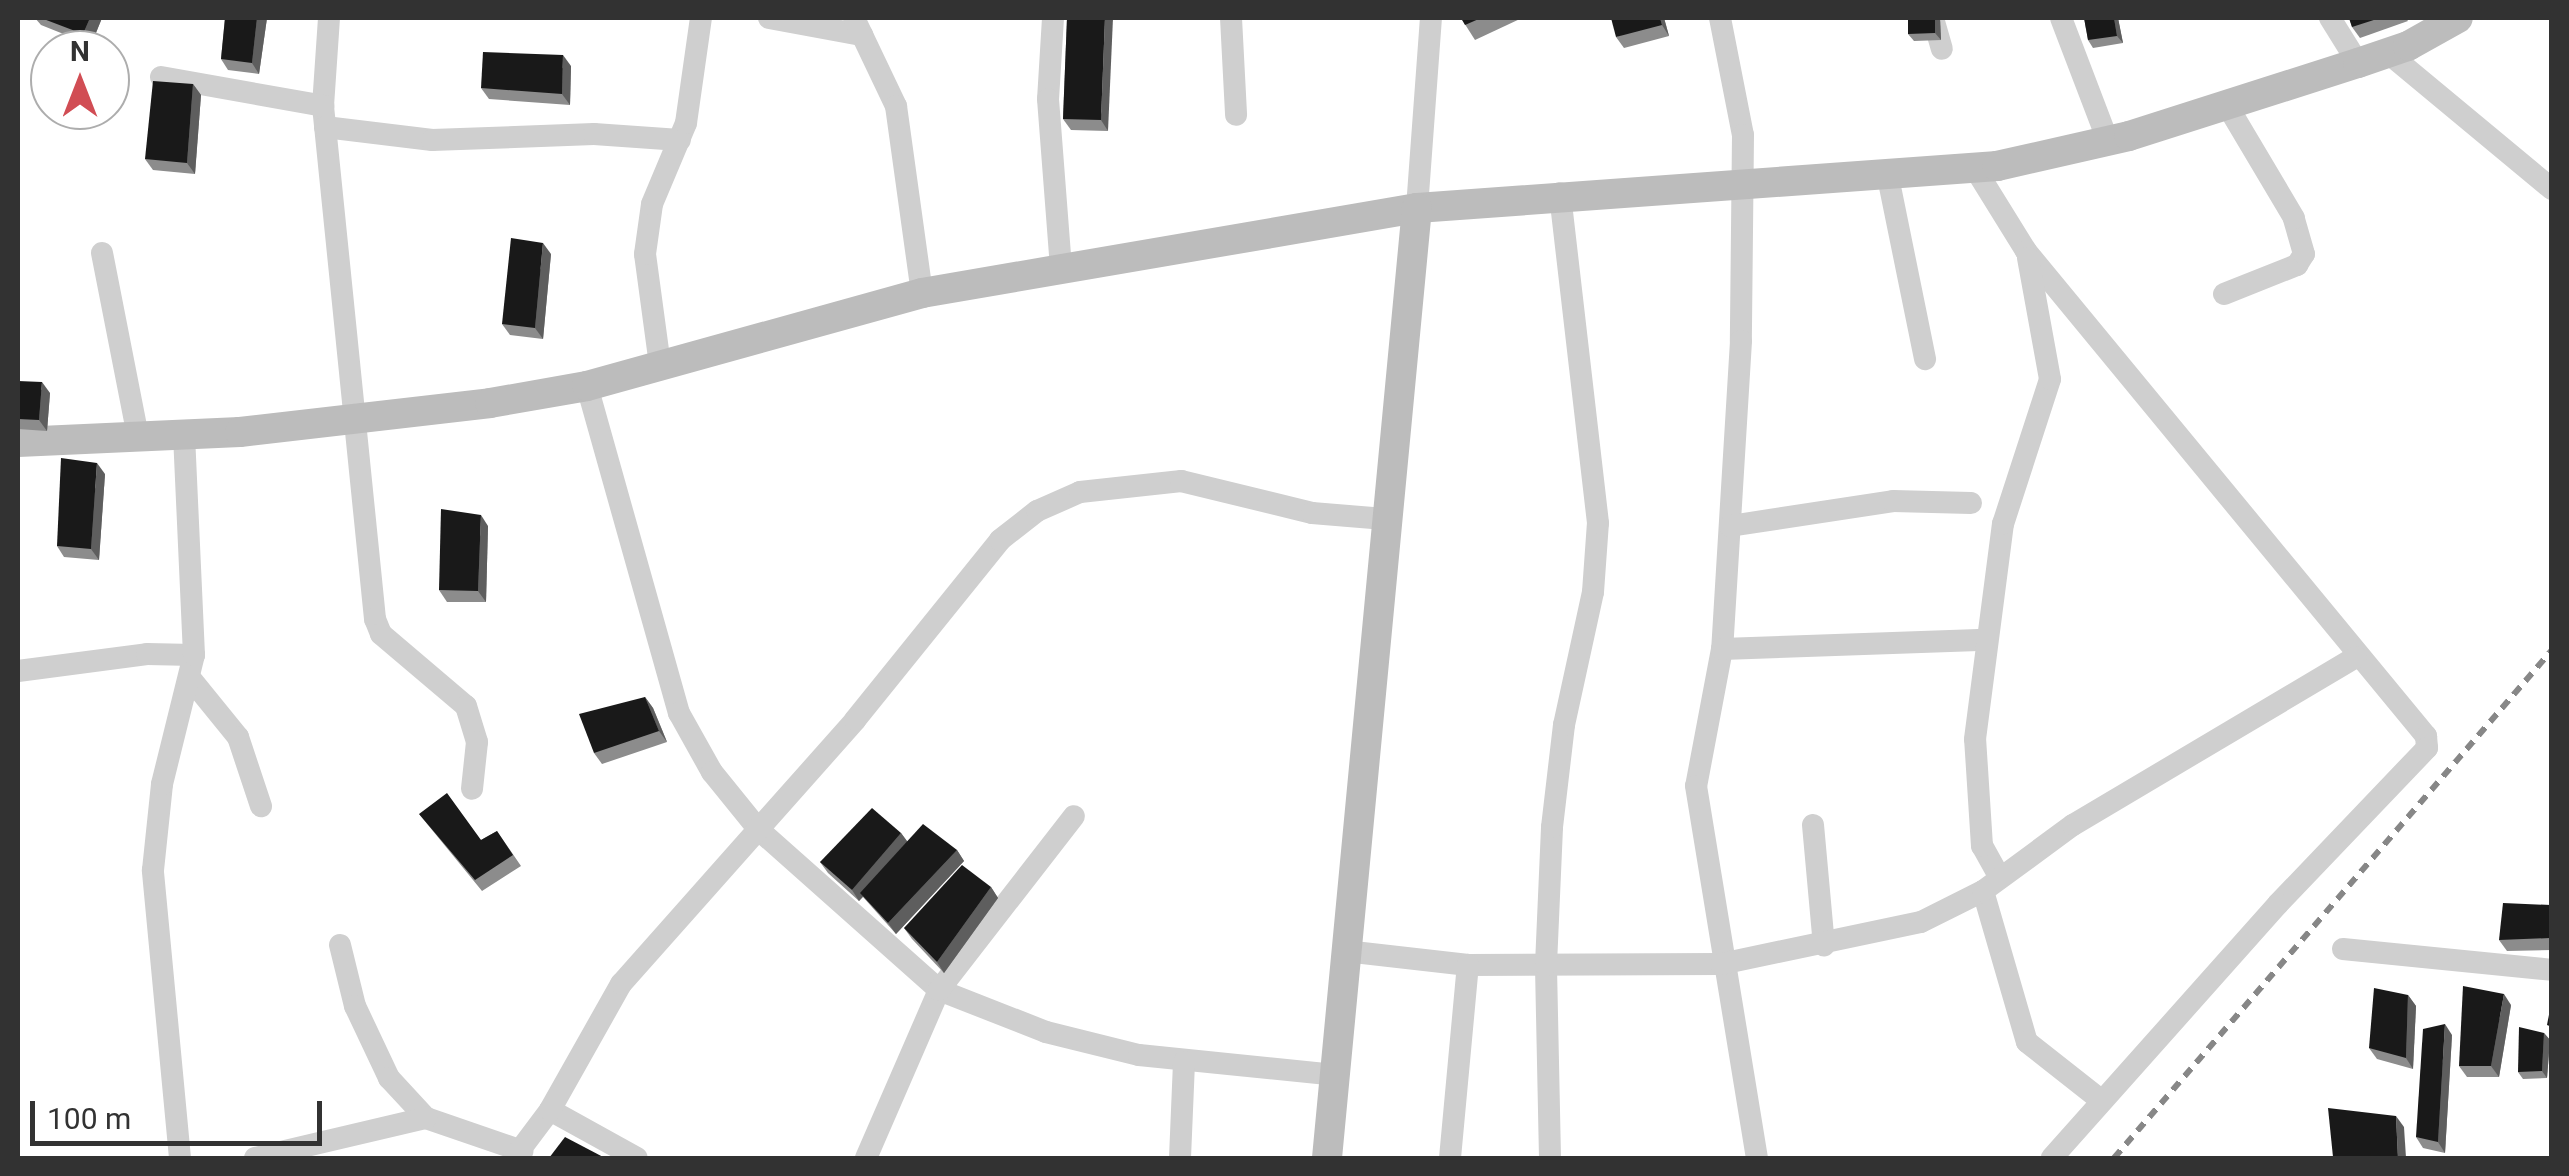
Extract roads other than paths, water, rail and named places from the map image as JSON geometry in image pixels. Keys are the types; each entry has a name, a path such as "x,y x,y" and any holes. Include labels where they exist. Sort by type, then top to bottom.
{"street":[{"path":"330,18 324,117 374,619 381,634 466,706 476,742 472,789"},
{"path":"660,364 644,254 652,204 680,140 701,18"},
{"path":"768,18 858,26 896,106 922,292"},
{"path":"1053,18 1048,99 1061,269"},
{"path":"1230,18 1236,114"},
{"path":"1327,1158 1431,18"},
{"path":"1720,18 1742,135 1743,180 1722,649 1696,786 1722,964 1758,1158"},
{"path":"1933,18 1942,49"},
{"path":"2062,18 2108,141"},
{"path":"2330,18 2358,63"},
{"path":"18,442 184,435 354,420 587,386 922,292 1416,208 1560,193 1974,168 2108,141 2388,53 2458,18"},
{"path":"2388,53 2552,189"},
{"path":"161,77 432,140 594,134 680,140"},
{"path":"2224,294 2297,265 2304,254 2294,218 2226,104"},
{"path":"1974,168 2026,251 2356,656 2426,736 2424,756 2278,904 2052,1158"},
{"path":"1887,172 1925,359"},
{"path":"1550,1158 1546,965 1555,798 1593,592 1598,523 1560,193"},
{"path":"2026,251 2050,379 2003,524 1986,640 1977,778 1982,846 2027,1042 2102,1101"},
{"path":"102,253 138,437"},
{"path":"587,386 679,713 712,772 759,830 940,990 1046,1032 1184,1062 1335,1076"},
{"path":"180,1158 153,870 162,784 192,667 197,606 184,435"},
{"path":"340,945 369,1042 389,1078 426,1118 518,1154 550,1110 609,1000 759,830 1000,540 1036,511 1080,492 1181,481 1312,513 1386,519"},
{"path":"1730,526 1893,501 1971,503"},
{"path":"1722,649 1986,640"},
{"path":"18,671 147,654 192,667 238,737 261,806"},
{"path":"1346,950 1468,965 1722,964 1824,946 1921,922 1992,884 2073,824 2356,656"},
{"path":"866,1158 940,990 1074,816"},
{"path":"1813,825 1824,946"},
{"path":"2343,949 2552,970"},
{"path":"1450,1158 1468,965"},
{"path":"1180,1158 1184,1062"},
{"path":"550,1110 637,1158"},
{"path":"255,1158 426,1118"}],"railway":[{"path":"2114,1158 2552,650"}]}
